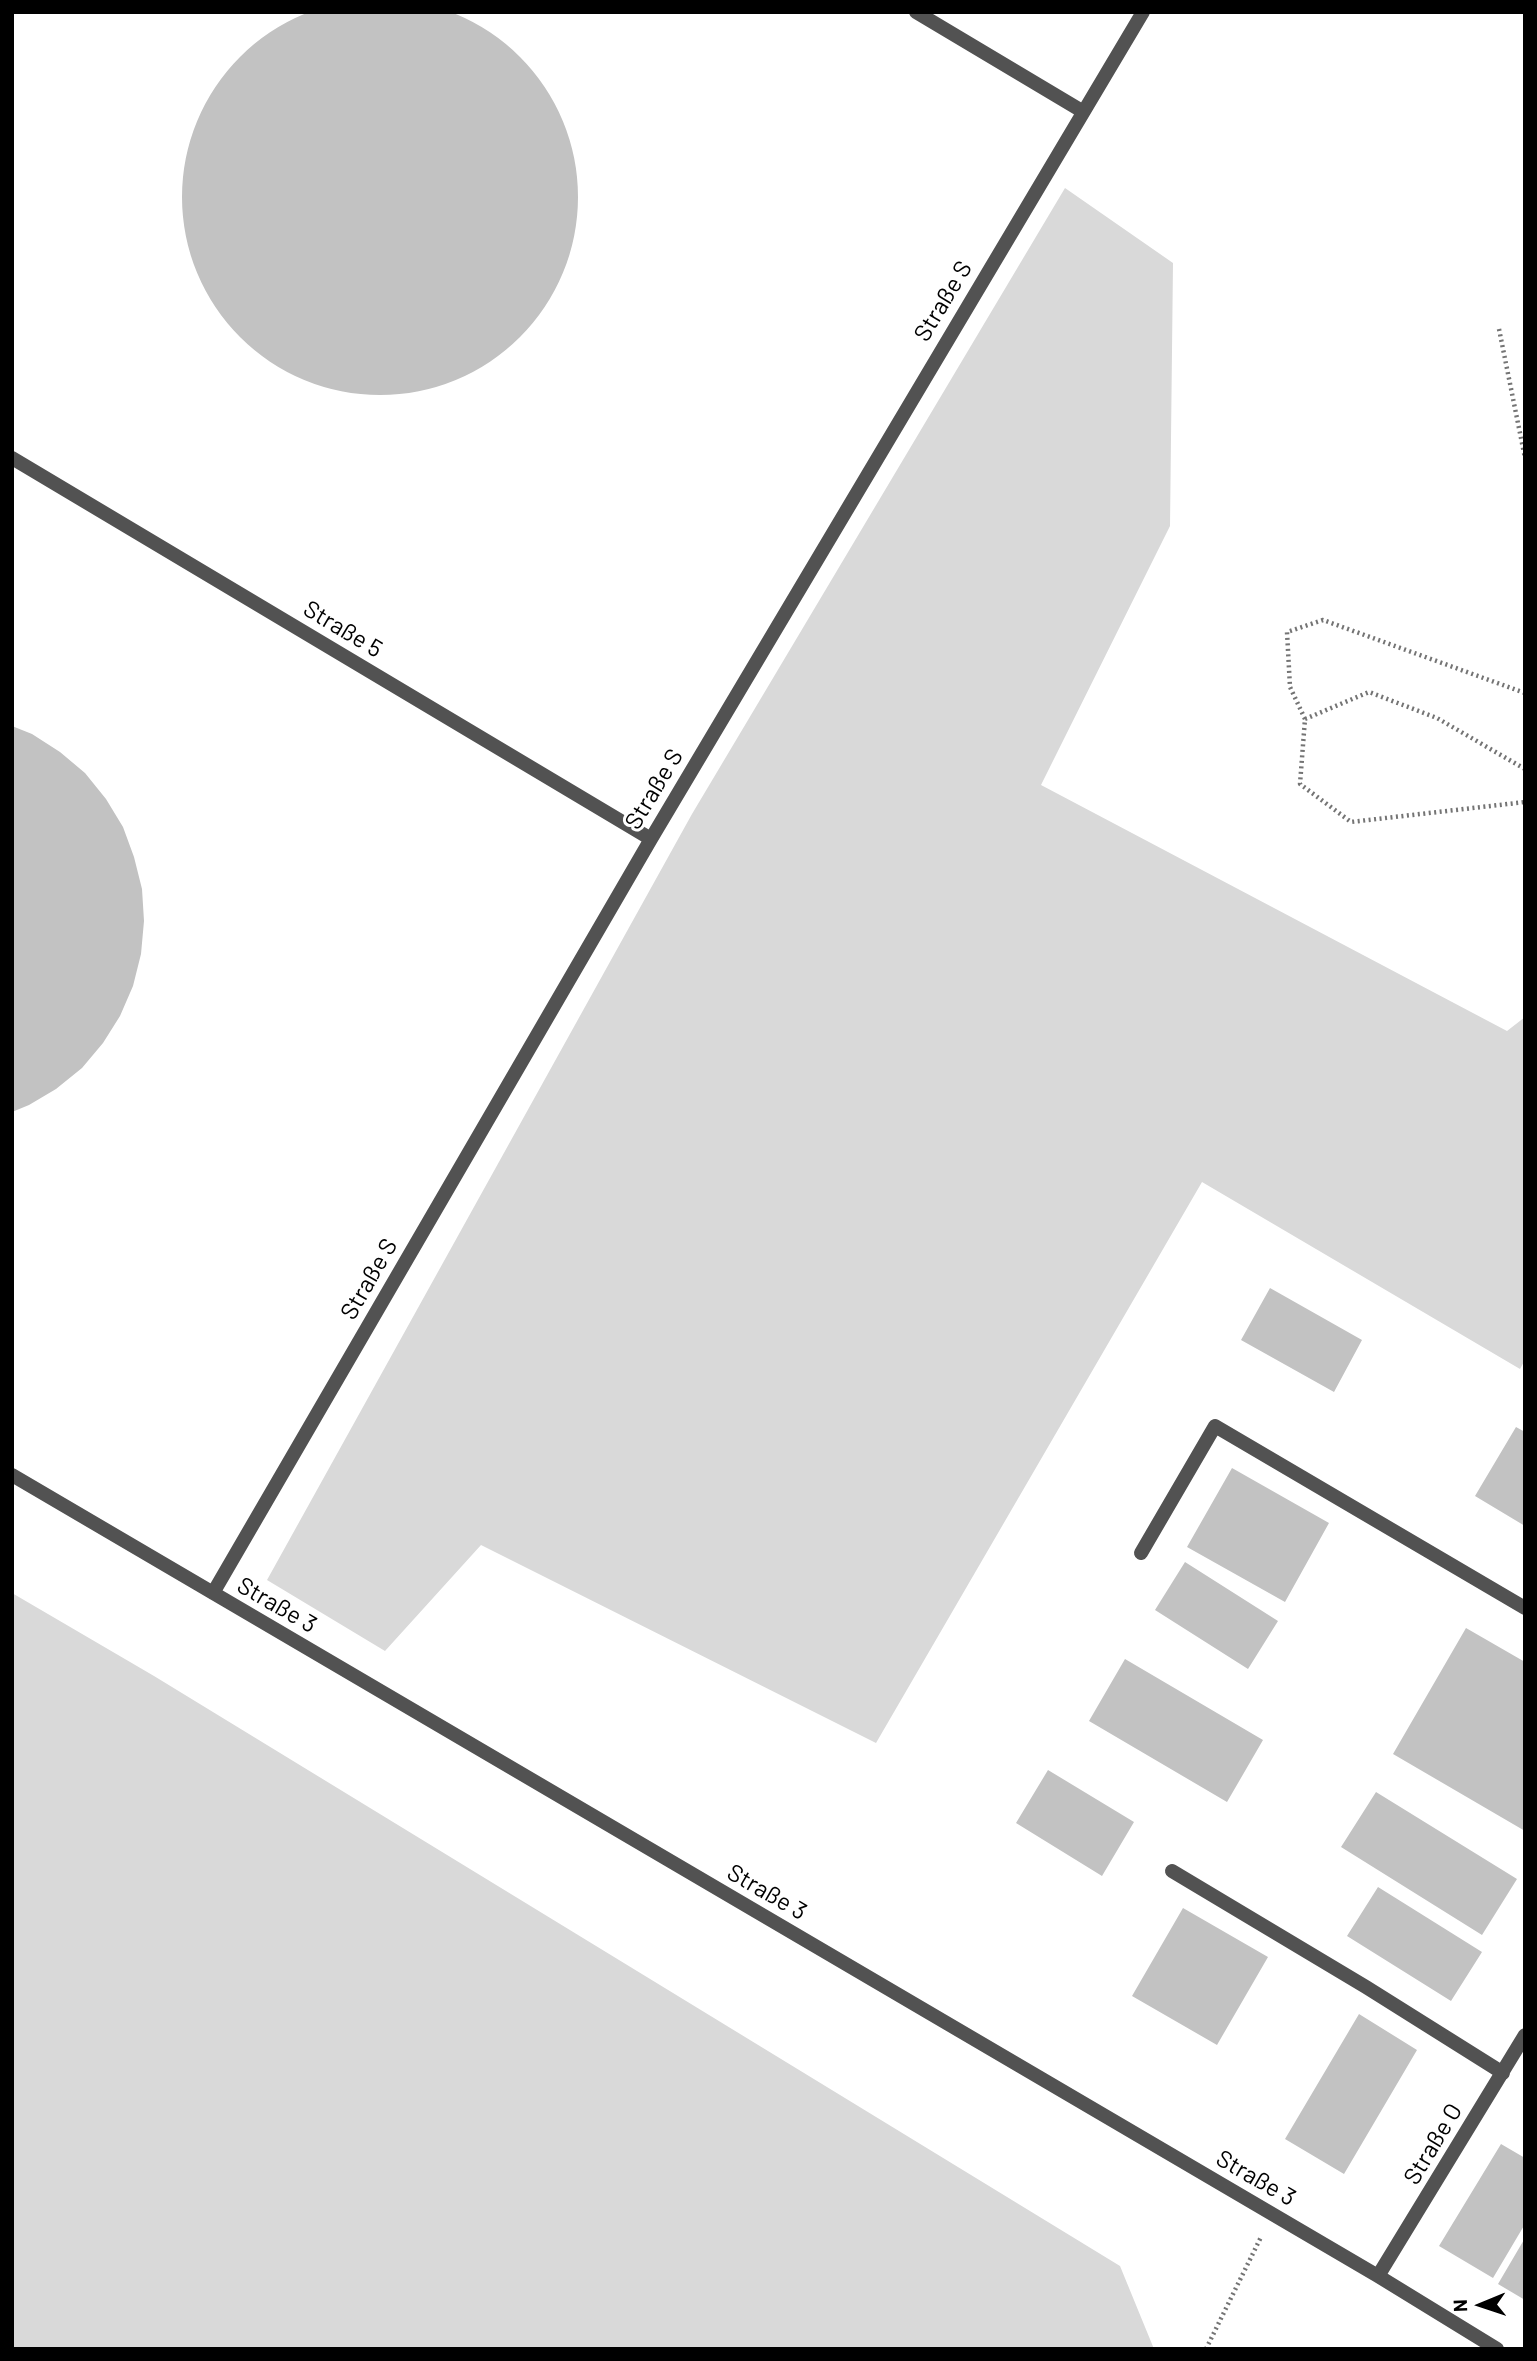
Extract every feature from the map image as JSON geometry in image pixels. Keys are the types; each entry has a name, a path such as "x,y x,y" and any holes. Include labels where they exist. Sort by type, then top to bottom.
{"lane":[{"path":"916,12 1082,111"},
{"name":"Straße S","path":"213,1593 651,839 1143,12"},
{"name":"Straße 5","path":"12,458 651,839"},
{"path":"1141,1553 1215,1426 1525,1608"},
{"name":"Straße 3","path":"12,1475 1378,2276 1497,2349"},
{"path":"1172,1871 1503,2073"},
{"name":"Straße O","path":"1378,2276 1525,2035"}],"path":[{"path":"1499,329 1525,458"},
{"path":"1525,693 1323,621 1287,632 1290,687 1305,719 1300,784 1351,822 1525,802"},
{"path":"1305,719 1368,692 1437,718 1525,768"},
{"path":"1206,2349 1272,2214"}],"shaded area":[{"path":"1065,188 1173,263 1170,526 1041,785 1507,1031 1525,1017 1525,1360 1520,1369 1202,1182 876,1743 481,1545 385,1651 267,1580 692,814"},
{"path":"12,1593 154,1676 1120,2266 1154,2349 12,2349"}],"building":[{"path":"380,-1 419,3 456,14 490,32 520,57 545,87 563,121 574,158 578,197 574,236 563,273 545,307 520,337 490,362 456,380 419,391 380,395 341,391 304,380 270,362 240,337 215,307 197,273 186,236 182,197 186,158 197,121 215,87 240,57 270,32 304,14 341,3"},
{"path":"12,726 32,734 60,752 85,773 106,799 123,827 134,857 142,889 144,921 141,954 133,986 120,1016 103,1043 82,1068 56,1089 12,1112"},
{"path":"1270,1288 1362,1340 1334,1392 1241,1340"},
{"path":"1516,1427 1525,1432 1525,1526 1475,1496"},
{"path":"1232,1468 1329,1523 1285,1602 1187,1547"},
{"path":"1185,1562 1278,1621 1248,1669 1155,1610"},
{"path":"1466,1628 1525,1662 1525,1831 1393,1754"},
{"path":"1125,1659 1263,1740 1227,1802 1089,1721"},
{"path":"1048,1770 1134,1822 1102,1876 1016,1823"},
{"path":"1376,1792 1517,1879 1482,1935 1341,1847"},
{"path":"1378,1887 1482,1952 1451,2001 1347,1936"},
{"path":"1183,1908 1268,1957 1217,2045 1132,1996"},
{"path":"1359,2014 1417,2050 1344,2174 1285,2139"},
{"path":"1501,2144 1525,2158 1525,2224 1493,2278 1439,2246"},
{"path":"1525,2238 1525,2300 1498,2284"}]}
